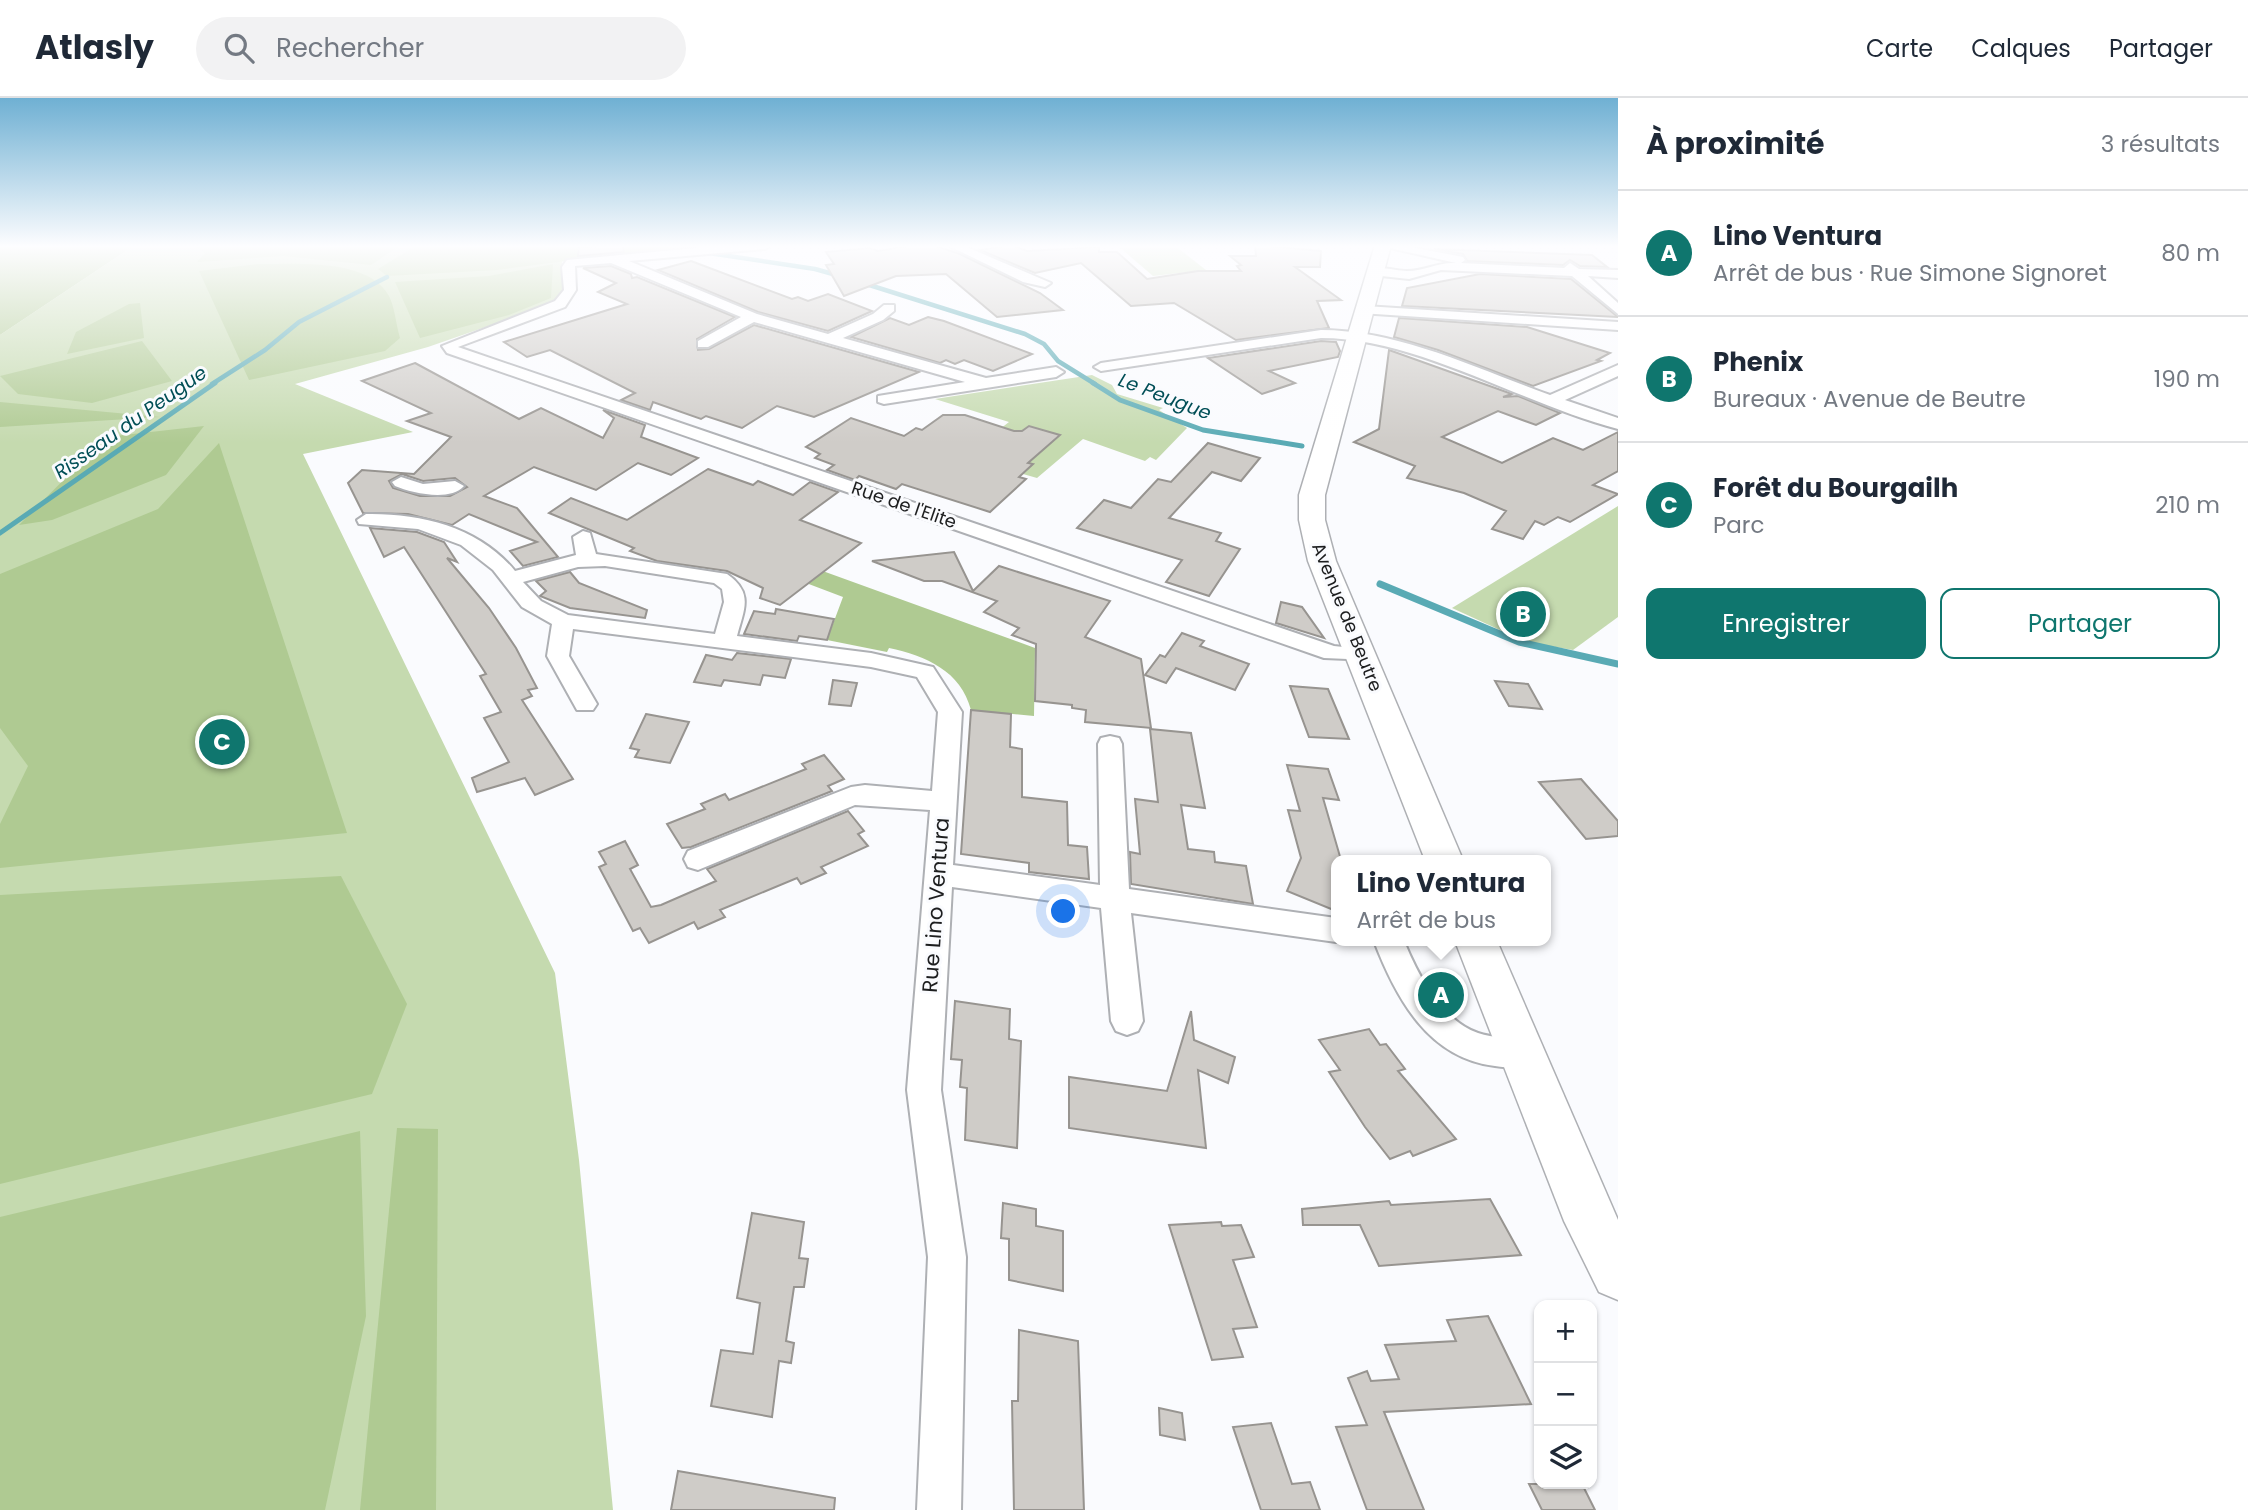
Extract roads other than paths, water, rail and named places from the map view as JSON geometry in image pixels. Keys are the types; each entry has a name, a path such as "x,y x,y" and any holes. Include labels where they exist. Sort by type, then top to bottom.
{"street":[{"name":"Rue de l'Elite","path":"542,311 449,346 452,350 1332,653 1363,655"},
{"path":"737,311 986,383"},
{"path":"831,338 878,317 885,311"},
{"name":"Avenue de Beutre","path":"1365,311 1317,476 1311,520 1322,561 1363,655 1442,855"},
{"path":"703,344 752,317"},
{"path":"1101,367 1321,334 1361,323 1618,326"},
{"path":"1361,323 1390,343 1618,424"},
{"path":"1551,400 1618,370"},
{"path":"884,399 1056,372"},
{"path":"401,482 421,490 455,486"},
{"name":"Rue Lino Ventura","path":"421,490 380,519 427,525 462,538 492,558 513,578 527,602 563,621 872,660 925,672 950,712 924,1090 938,1175 947,1257 939,1510"},
{"path":"583,537 587,549 585,561"},
{"path":"513,578 585,561 605,560 720,578 732,587 735,602 724,642"},
{"path":"563,621 558,656 585,704"},
{"path":"1110,744 1115,900 1127,1021"},
{"path":"698,859 851,796 865,794 943,802"},
{"path":"938,874 1331,929"},
{"path":"1391,946 1409,985 1428,1012 1454,1035 1477,1048 1521,1054"},
{"path":"1478,946 1590,1221 1618,1273"}],"waterway":[{"name":"Risseau du Peugue","path":"212,384 265,350 299,322 321,311"},
{"name":"Le Peugue","path":"952,311 1025,334 1044,344 1058,361 1095,384"},
{"name":"Risseau du Peugue","path":"0,533 215,383"},
{"name":"Le Peugue","path":"1093,383 1120,400 1203,430 1302,446"},
{"name":"Le Peugue","path":"1380,584 1519,642 1618,664"}],"place":[{"name":"Phenix","path":"1523,614"},
{"name":"Forêt du Bourgailh","path":"222,742"},
{"name":"Lino Ventura","path":"1441,995"}]}
